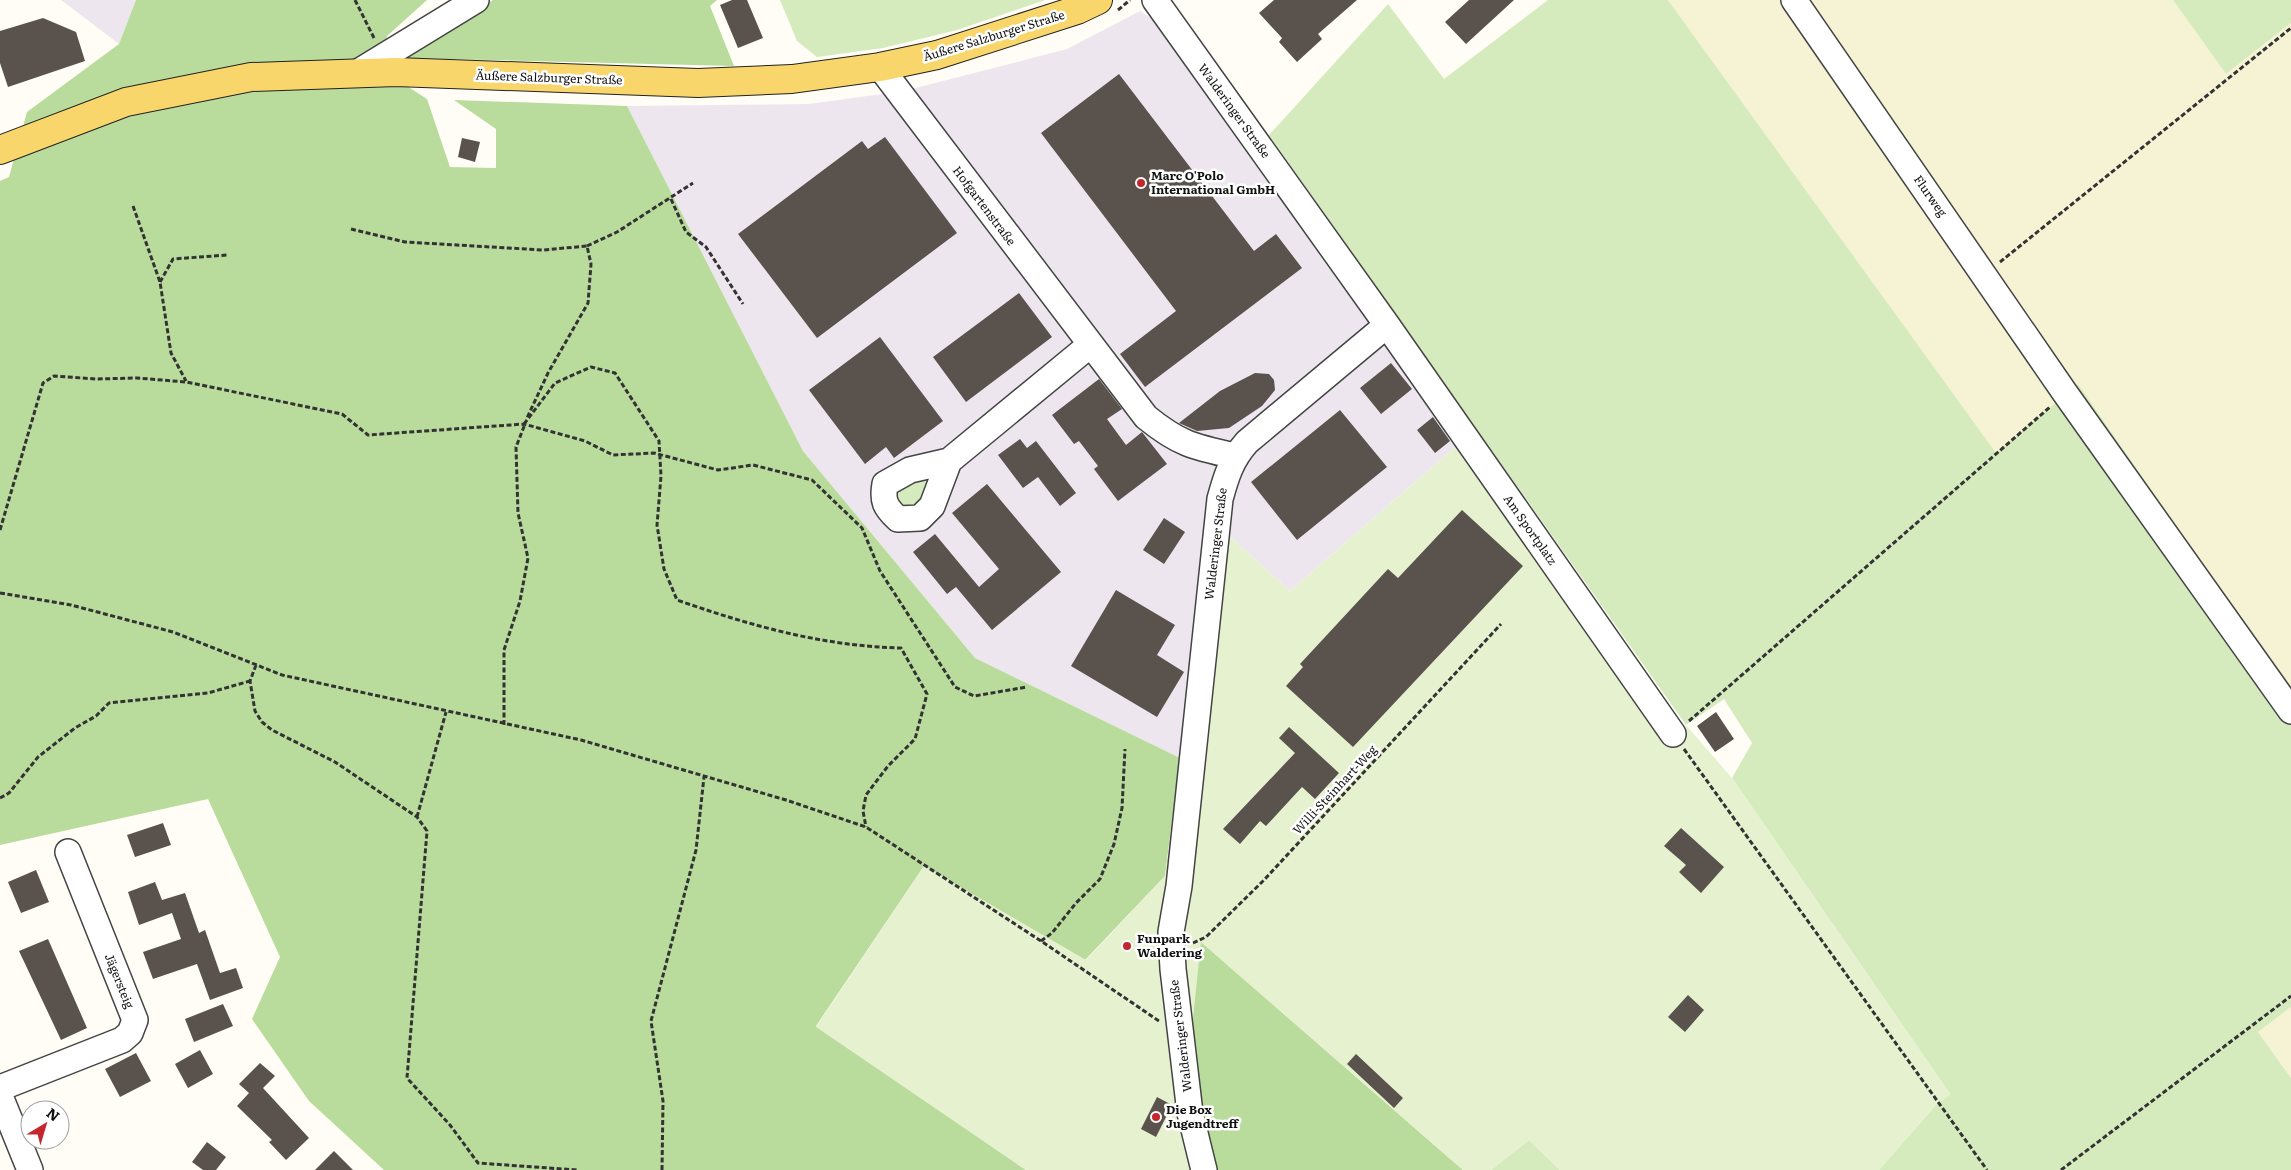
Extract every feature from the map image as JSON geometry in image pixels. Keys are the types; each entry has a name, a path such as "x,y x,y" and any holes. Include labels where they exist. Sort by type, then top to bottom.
{"main road":[{"name":"Äußere Salzburger Straße","path":"0,150 126,102 250,77 406,73 698,83 792,80 880,67 937,55 1077,10 1098,0"}],"street":[{"path":"355,74 476,0"},
{"name":"Walderinger Straße","path":"1155,0 1387,325 1247,442 1235,456 1227,472 1220,499 1179,886 1171,932 1190,1113 1204,1169"},
{"name":"Flurweg","path":"1794,0 2066,393 2291,711"},
{"name":"Hofgartenstraße","path":"880,67 1146,418 1169,436 1190,446 1235,456"},
{"name":"Am Sportplatz","path":"1387,325 1673,734"},
{"path":"949,461 1090,345"},
{"name":"Jägersteig","path":"0,1088 122,1040 130,1033 135,1020 68,852"},
{"path":"0,1096 7,1133 30,1170"}],"path":[{"path":"355,0 372,35"},
{"path":"1984,275 2291,28"},
{"path":"351,229 405,242 543,250 587,246 617,232 671,199 693,183"},
{"path":"671,199 686,232 706,247 743,304"},
{"path":"133,206 160,282 171,353 186,382"},
{"path":"504,725 504,650 520,601 528,558 518,513 516,446 524,424 548,373 588,304 591,264 587,246"},
{"path":"160,282 173,260 227,255"},
{"path":"524,424 555,383 592,367 615,374 659,441 661,476 657,525 664,569 678,600 744,623 832,643 860,647 901,648 927,694 915,739 888,766 866,795 863,811 866,827"},
{"path":"0,530 43,383 54,376 96,379 136,378 186,382 342,414 368,435 524,424 585,441 613,455 660,454 718,470 753,465 812,480 862,528 880,571 955,687 974,696 1027,687"},
{"path":"1987,1170 1673,734 2066,393"},
{"path":"0,593 71,605 173,632 282,675 504,725 581,740 786,800 866,827 1041,941 1182,1037"},
{"name":"Willi-Steinhart-Weg","path":"1172,953 1206,937 1264,880 1501,624"},
{"path":"256,665 250,681 255,711 262,722 272,730 335,762 417,817 427,831 407,1078 450,1125 478,1163 577,1170"},
{"path":"0,798 9,793 38,757 75,728 96,716 109,703 208,693 250,681"},
{"path":"417,817 446,712"},
{"path":"1041,941 1052,933 1076,903 1100,879 1114,844 1122,808 1125,749"},
{"path":"662,1170 663,1101 651,1021 696,850 704,777"},
{"path":"2061,1170 2291,996"}],"shaded area":[{"path":"61,0 136,0 119,44"},
{"path":"1668,0 1794,0 1799,7 1811,0 2173,0 2226,74 2291,23 2291,691 2078,384 1996,454"},
{"path":"1140,11 1159,24 1461,442 1290,591 1228,535 1180,758 975,658 803,451 627,106 809,104 904,91 1067,49"},
{"path":"2291,1007 2291,1078 2258,1032"}],"green space":[{"path":"136,0 427,0 387,36 382,70 427,99 450,167 496,168 496,129 454,100 627,106 803,451 975,658 1180,758 1165,876 1085,960 924,866 816,1026 1026,1170 384,1170 309,1101 252,1019 280,957 208,799 0,845 0,181 9,177 27,112 119,44"},
{"path":"493,0 717,0 710,6 734,66 402,58"},
{"path":"780,0 1045,0 957,30 883,48 817,57 797,41"},
{"path":"1548,0 1668,0 1996,453 2078,384 2291,691 2291,1007 2258,1032 2291,1078 2291,1170 1879,1170 1935,1106 1950,1094 1732,778 1752,743 1724,699 1686,725 1269,135 1388,4 1444,79"},
{"path":"2173,0 2291,0 2291,23 2226,74"},
{"path":"1461,442 1670,739 1686,725 1732,778 1950,1094 1935,1106 1879,1170 1560,1170 1529,1140 1491,1170 1463,1170 1201,942 1192,1027 1207,1170 1026,1170 816,1027 924,866 1086,960 1165,876 1180,758 1228,535 1290,591"},
{"path":"924,478 931,483 917,507 900,507 894,495 897,491 907,484"},
{"path":"1200,941 1463,1170 1207,1170 1192,1027"},
{"path":"1529,1140 1560,1170 1491,1170"}],"building":[{"path":"732,0 747,0 763,38 738,48 720,5"},
{"path":"1274,0 1357,0 1318,34 1322,39 1297,62 1279,42 1282,38 1259,13"},
{"path":"1469,0 1514,0 1466,44 1445,22"},
{"path":"43,18 76,32 85,61 8,87 0,63 0,31"},
{"name":"Marc O'Polo International GmbH","path":"1119,74 1254,251 1276,234 1302,268 1145,387 1120,354 1176,311 1041,133"},
{"path":"885,137 957,233 817,338 738,234 862,141 868,149"},
{"path":"462,138 480,142 475,162 458,157"},
{"path":"1019,293 1052,337 966,402 933,357"},
{"path":"880,337 943,421 894,458 886,447 865,464 809,390"},
{"path":"1391,363 1412,389 1381,414 1360,388"},
{"path":"1255,373 1269,374 1274,380 1275,390 1262,406 1229,428 1197,431 1179,423 1220,391"},
{"path":"1099,379 1122,409 1107,419 1126,445 1142,432 1167,464 1118,501 1094,469 1098,466 1079,441 1074,444 1052,415"},
{"path":"1340,410 1387,467 1297,540 1251,482"},
{"path":"1433,417 1450,441 1435,453 1417,430"},
{"path":"1020,439 1027,448 1036,441 1076,493 1060,506 1038,477 1023,488 998,455"},
{"path":"987,484 1061,572 992,630 956,587 947,594 913,552 935,534 979,587 999,569 952,513"},
{"path":"1462,510 1523,566 1353,747 1286,686 1303,667 1300,664 1388,569 1398,578"},
{"path":"1164,518 1185,532 1164,564 1143,550"},
{"path":"1116,590 1175,625 1157,655 1184,672 1157,717 1071,666"},
{"path":"1716,712 1734,739 1715,752 1697,726"},
{"path":"1289,727 1339,773 1315,799 1302,787 1266,826 1260,821 1240,844 1223,829 1295,753 1279,738"},
{"path":"163,823 171,845 135,857 127,835"},
{"path":"1681,828 1724,867 1701,893 1679,872 1686,865 1664,846"},
{"path":"36,870 49,902 21,913 8,882"},
{"path":"155,882 162,900 185,893 199,933 205,930 220,973 236,968 243,988 210,1000 197,964 153,979 143,952 181,939 172,913 139,925 128,892"},
{"path":"48,939 87,1028 61,1040 19,951"},
{"path":"1688,995 1704,1010 1685,1032 1668,1017"},
{"path":"223,1004 233,1026 194,1042 185,1019"},
{"path":"200,1050 213,1074 188,1088 175,1064"},
{"path":"136,1053 151,1081 120,1097 105,1069"},
{"path":"1356,1054 1403,1098 1394,1108 1347,1064"},
{"path":"260,1063 275,1076 263,1088 309,1138 286,1160 269,1142 272,1140 237,1106 249,1093 239,1084"},
{"name":"Die Box Jugendtreff","path":"1157,1097 1172,1105 1156,1137 1141,1129"},
{"path":"207,1142 226,1157 216,1170 203,1170 192,1162"},
{"path":"334,1151 353,1170 315,1170"}],"place":[{"name":"Marc O'Polo International GmbH","path":"1141,183"},
{"name":"Funpark Waldering","path":"1127,946"},
{"name":"Die Box Jugendtreff","path":"1156,1117"}]}
